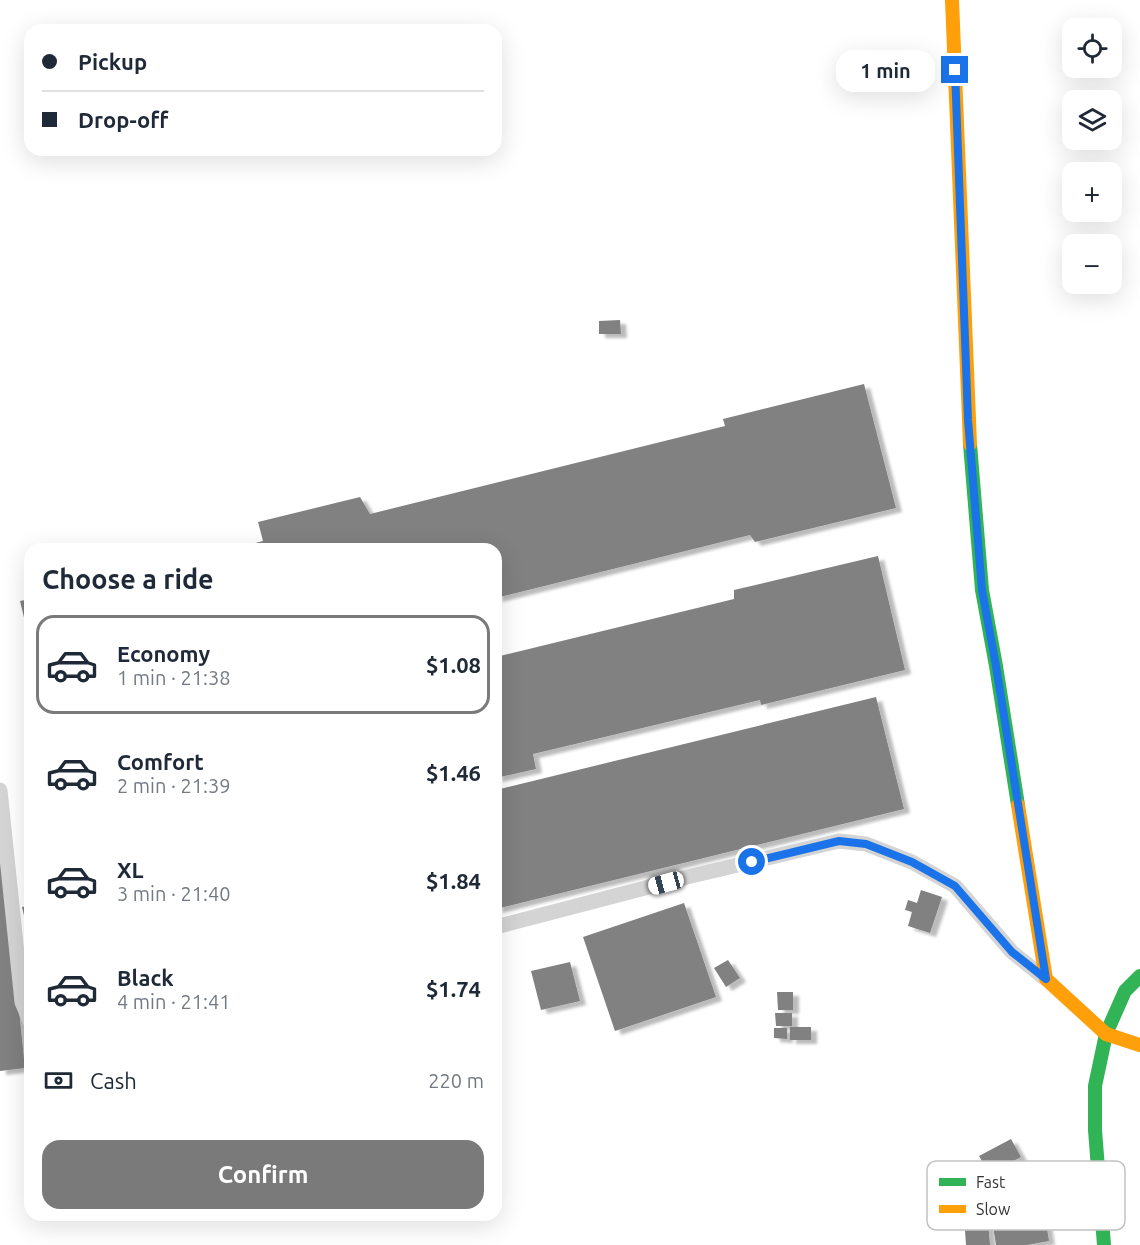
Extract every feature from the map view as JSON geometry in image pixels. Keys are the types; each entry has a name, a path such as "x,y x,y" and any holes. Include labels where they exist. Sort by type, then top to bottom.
{"street":[{"path":"952,0 968,420 982,590 1046,979 1106,1034 1140,1046"},
{"path":"1097,1161 1095,1086 1106,1034 1125,991 1140,976"},
{"path":"1103,1230 1104,1245"}],"lane":[{"path":"0,790 24,1007"},
{"path":"502,925 839,841 866,844 912,862 955,886 1012,952 1046,979"}],"building":[{"path":"620,320 621,334 599,334 599,321"},
{"path":"864,384 896,508 755,542 750,535 502,597 502,543 256,543 263,541 258,522 360,497 370,514 725,426 723,419"},
{"path":"878,556 905,670 761,705 760,700 533,754 536,769 502,777 502,656 734,599 734,590"},
{"path":"24,600 24,617 20,601"},
{"path":"876,697 904,809 502,908 502,789"},
{"path":"0,847 2,847 24,1068 0,1071"},
{"path":"921,890 942,897 930,933 908,926 912,912 905,910 908,900 917,903"},
{"path":"684,903 716,997 615,1031 583,937"},
{"path":"728,960 740,978 726,987 714,968"},
{"path":"570,962 580,1001 541,1010 531,971"},
{"path":"777,992 793,992 793,1010 778,1010"},
{"path":"775,1013 792,1013 792,1026 776,1026"},
{"path":"790,1027 811,1027 811,1040 790,1040"},
{"path":"774,1028 787,1028 787,1039 774,1038"},
{"path":"1011,1139 1021,1157 1013,1161 982,1161 979,1156"},
{"path":"965,1230 989,1230 990,1245 966,1245"},
{"path":"994,1230 1047,1230 1049,1241 1027,1245 996,1245"}],"traffic: fast":[{"path":"970,444 982,590 1018,805"},
{"path":"1097,1161 1095,1086 1106,1034 1125,991 1140,976"},
{"path":"1103,1230 1104,1245"}],"traffic: slow":[{"path":"952,0 970,444"},
{"path":"1018,805 1046,979 1106,1034 1140,1045"}],"route":[{"path":"752,862 839,841 866,844 912,862 955,886 1012,952 1046,979 982,590 968,420 955,70"}]}
